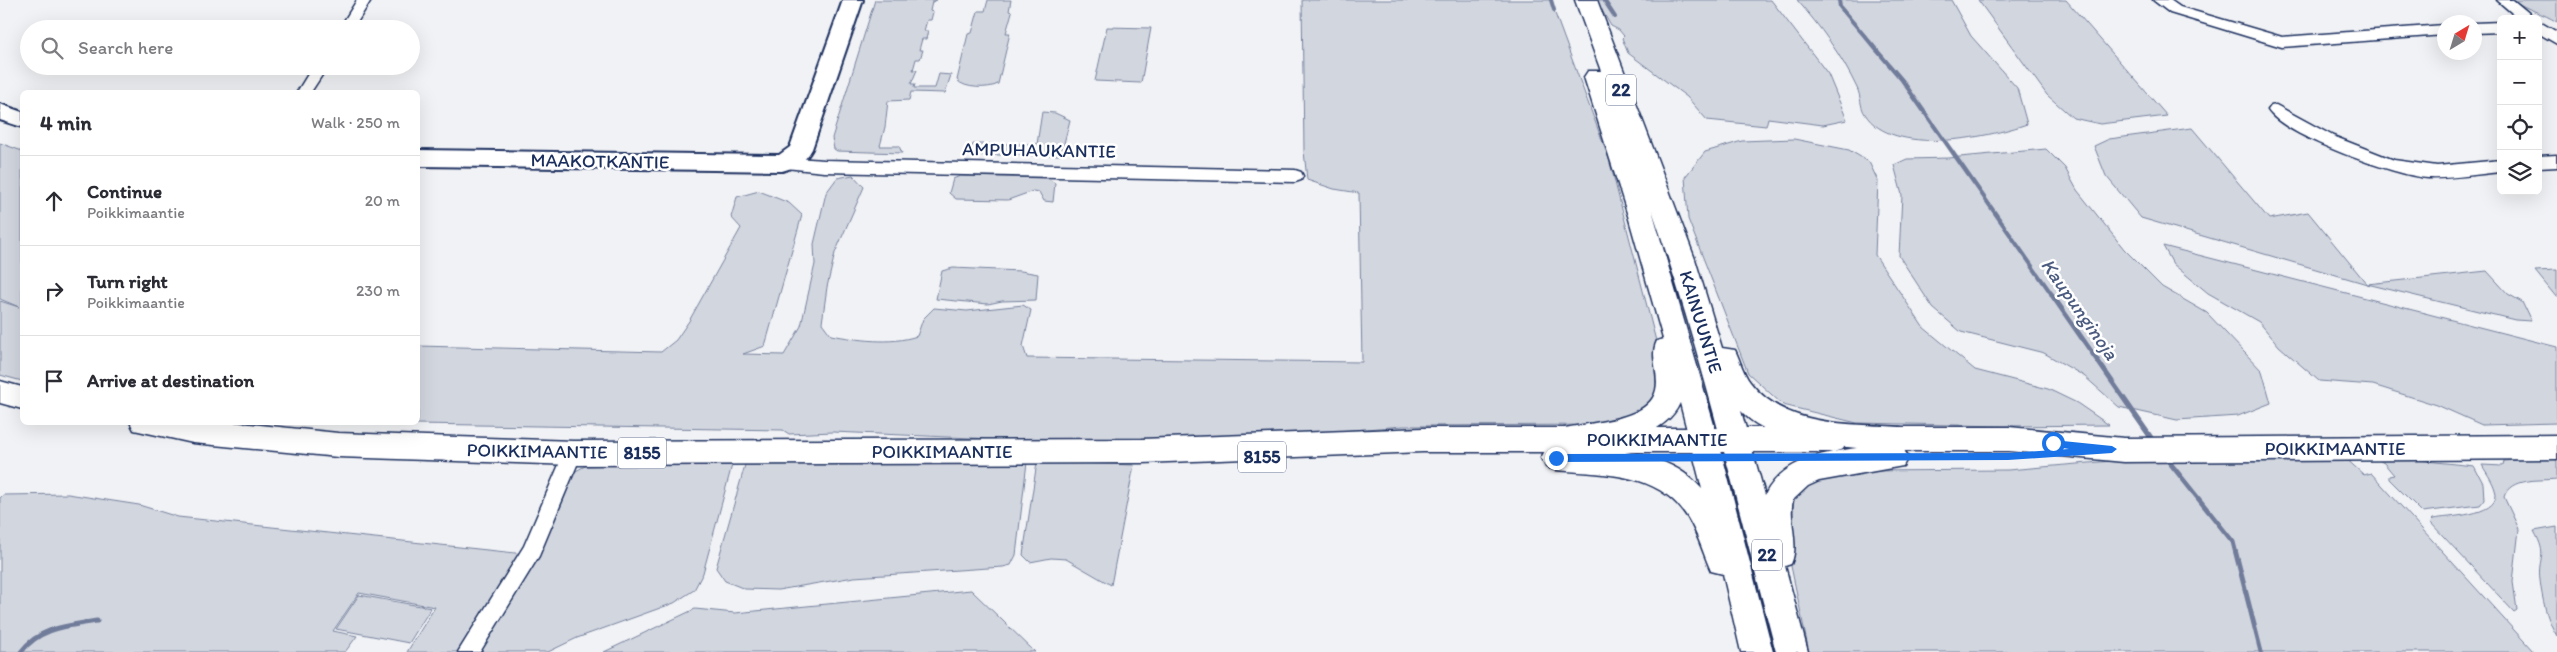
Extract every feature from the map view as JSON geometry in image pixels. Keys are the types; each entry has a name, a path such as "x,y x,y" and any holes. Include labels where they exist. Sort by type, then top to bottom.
{"main road":[{"name":"KAINUUNTIE","path":"1569,0 1627,167 1653,256 1708,449 1756,652"},
{"name":"KAINUUNTIE","path":"1586,0 1643,150 1691,289 1738,449 1793,652"},
{"path":"1560,449 1643,423 1657,415 1666,405 1670,394 1671,379 1653,256"},
{"path":"1691,289 1739,389 1761,410 1791,426 1896,448"},
{"path":"0,392 20,397"},
{"name":"POIKKIMAANTIE","path":"160,425 193,431 338,445 573,453 1142,451 1309,458 1560,449 1896,448 2008,456 2118,449 2557,447"},
{"path":"1793,652 1776,526 1779,496 1788,483 1801,474 1858,461 1896,448"},
{"path":"1560,449 1659,472 1688,494 1713,538 1756,652"}],"street":[{"path":"352,20 364,0"},
{"path":"782,163 796,156 802,149 853,0"},
{"path":"2160,0 2175,10 2282,42 2437,31"},
{"path":"2504,0 2524,15"},
{"path":"2482,27 2497,26"},
{"path":"2542,29 2557,40"},
{"path":"305,90 316,75"},
{"path":"2276,110 2296,124 2325,138 2397,166 2427,172 2497,166"},
{"path":"0,111 20,119"},
{"name":"MAAKOTKANTIE","path":"420,158 782,163"},
{"path":"2542,162 2557,161"},
{"name":"AMPUHAUKANTIE","path":"782,163 834,166 1295,176"},
{"path":"468,652 514,582 532,550 573,453"}],"shaded area":[{"path":"875,0 937,0 932,2 930,11 933,12 931,20 927,20 924,31 928,31 926,39 922,39 919,50 923,50 920,59 916,59 913,70 917,70 911,84 915,84 914,88 935,88 939,74 951,75 945,93 911,92 909,100 888,101 885,127 880,146 899,146 902,153 837,151 834,149 832,138"},
{"path":"988,0 1011,0 1009,11 1012,12 1006,33 1010,33 998,84 994,86 971,87 957,80 968,34 972,33 978,11 985,11"},
{"path":"1302,0 1550,0 1609,159 1664,372 1657,403 1604,425 1403,426 1217,441 1041,441 833,432 789,434 783,430 420,424 420,346 661,352 676,340 689,321 741,228 731,217 737,197 759,191 789,203 802,215 765,346 743,354 784,355 801,326 815,264 814,244 826,193 837,178 853,175 864,187 835,253 827,287 822,323 831,335 874,341 907,339 917,336 923,319 934,308 967,311 1023,305 1031,310 1023,346 1027,358 1362,362 1359,193 1334,189 1307,180 1304,151"},
{"path":"1596,0 1771,0 1828,74 1847,120 1823,125 1768,118 1766,126 1707,120 1687,97 1628,53 1622,38 1624,36 1619,30 1611,26"},
{"path":"1797,0 1951,0 1971,36 2017,88 2027,124 1989,134 1941,140 1918,140 1896,136 1878,127 1863,111 1857,88 1837,53 1814,20"},
{"path":"1978,0 2066,0 2167,116 2100,124 2073,118 2047,95"},
{"path":"2513,0 2557,0 2557,22 2524,6"},
{"path":"1107,27 1151,28 1141,83 1095,81"},
{"path":"1042,112 1055,113 1070,120 1061,155 970,155 973,144 1037,144"},
{"path":"2192,128 2269,219 2308,212 2367,284 2141,218 2106,176 2094,146 2109,139"},
{"path":"1794,139 1849,150 1869,162 1878,181 1875,255 1923,327 1975,370 2048,389 2077,403 2109,425 2004,426 1857,423 1783,405 1748,373 1688,219 1685,177 1705,152 1742,141"},
{"path":"0,143 20,150 20,380 0,375 0,301 19,307 0,299"},
{"path":"2046,149 2065,168 2077,190 2124,249 2162,287 2207,313 2262,371 2271,403 2238,416 2177,420 2119,407 2084,376 2044,353 1961,332 1933,308 1899,256 1902,195 1894,165 1907,159 1949,158"},
{"path":"960,176 1047,178 1055,183 1053,202 1044,201 1039,192 1033,191 1008,200 956,199 949,193 953,179"},
{"path":"2163,246 2557,347 2557,423 2482,425 2437,405 2373,385 2319,381 2279,346 2259,322 2208,293 2173,264"},
{"path":"953,268 1021,271 1038,274 1036,300 1002,301 988,304 936,299 942,271"},
{"path":"2557,270 2557,298 2535,271"},
{"path":"2487,271 2508,294 2522,302 2531,321 2515,320 2367,284"},
{"path":"2368,455 2474,466 2483,483 2484,500 2480,505 2422,512 2389,479 2389,476 2394,475 2384,463"},
{"path":"2343,456 2364,475 2371,473 2534,652 1809,652 1787,547 1792,497 1808,480 1863,471 2008,470 2123,460"},
{"path":"2557,458 2557,479 2519,483 2512,486 2504,497 2519,529 2513,582 2517,610 2514,612 2430,522 2433,519 2460,516 2480,511 2494,502 2496,495 2494,487 2482,465 2503,466 2504,461"},
{"path":"1027,462 1016,555 1011,565 854,577 778,590 745,589 725,581 716,568 745,465"},
{"path":"1037,462 1134,465 1111,585 1066,559 1051,558 1030,562 1023,555"},
{"path":"655,464 732,465 703,573 694,590 674,603 577,638 548,652 407,652 435,607 359,593 333,631 357,636 345,652 0,652 0,498 3,495 68,494 139,505 178,517 534,555 567,482 574,472 585,466"},
{"path":"2557,527 2557,636 2550,623 2544,602 2539,572 2542,552 2534,531"},
{"path":"971,590 1035,652 604,652 695,609 735,613"},
{"path":"359,595 431,608 409,643 336,629"}],"waterway":[{"path":"1551,0 1554,10"},
{"path":"1604,0 1615,17"},
{"name":"Kaupunginoja","path":"1839,0 1840,7 1902,80 2053,296"},
{"name":"Kaupunginoja","path":"2052,295 2154,442"},
{"name":"Kaupunginoja","path":"2166,458 2233,542 2261,652"},
{"path":"21,652 37,637 55,629 97,621"}],"route":[{"path":"1556,458 1711,459 2008,456 2112,449 2053,443"}]}
